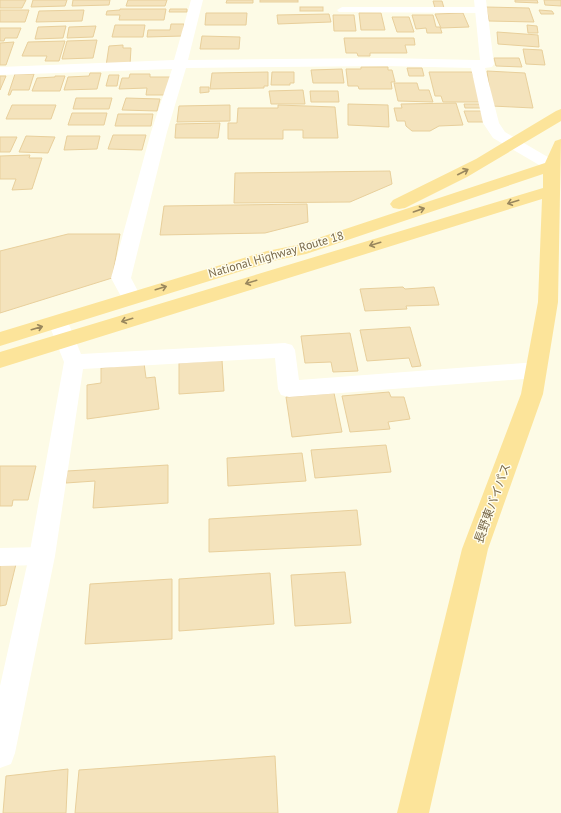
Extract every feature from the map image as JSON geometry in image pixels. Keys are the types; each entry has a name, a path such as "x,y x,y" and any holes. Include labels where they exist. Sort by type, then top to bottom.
{"highway":[{"path":"274,255 292,244 373,214 416,196 516,143 561,114"},
{"name":"長野東バイパス","path":"413,813 475,549 532,394 548,302 556,189 556,164 561,144"},
{"name":"National Highway Route 18","path":"0,360 131,298 274,255 300,250 556,164"},
{"name":"National Highway Route 18","path":"0,339 62,330 556,189"}],"street":[{"path":"131,298 121,278 158,132 180,64 197,0"},
{"path":"0,71 180,64 385,62 487,64 481,5"},
{"path":"477,64 491,123 499,135 556,164"},
{"path":"0,753 5,711 42,556 74,362 62,330"},
{"path":"74,362 285,350 289,389 536,370"}],"lane":[{"path":"342,10 481,5"},
{"path":"0,557 42,556"}],"building":[{"path":"0,0 26,0 22,8 0,8"},
{"path":"33,0 67,0 65,6 31,7"},
{"path":"73,0 110,0 109,5 72,6"},
{"path":"128,0 167,0 165,6 126,6"},
{"path":"227,0 253,0 253,3 226,3"},
{"path":"260,0 298,0 298,2 260,2"},
{"path":"515,0 537,0 538,3 515,2"},
{"path":"544,0 561,0 561,6 545,5"},
{"path":"433,1 442,1 444,8 435,8"},
{"path":"300,7 323,7 323,11 300,11"},
{"path":"486,7 529,8 534,22 489,21"},
{"path":"120,9 166,9 164,20 119,20 120,15 106,15 107,11"},
{"path":"170,9 187,9 187,12 169,12"},
{"path":"0,10 29,10 25,22 0,22"},
{"path":"84,10 82,21 36,22 39,11"},
{"path":"539,10 552,11 554,14 541,14"},
{"path":"206,13 247,13 246,25 205,25"},
{"path":"359,13 381,13 385,30 361,30"},
{"path":"463,13 469,27 441,28 435,14"},
{"path":"329,14 331,22 278,24 277,15"},
{"path":"333,15 354,15 356,31 334,31"},
{"path":"412,15 433,15 436,27 440,27 442,33 427,33 426,28 416,29"},
{"path":"392,17 409,17 414,32 397,32"},
{"path":"171,24 184,24 183,36 147,37 148,30 170,30"},
{"path":"115,25 145,25 143,37 112,37"},
{"path":"527,25 537,26 538,33 528,33"},
{"path":"66,26 63,38 35,39 38,27"},
{"path":"96,26 93,37 67,38 69,27"},
{"path":"0,28 21,28 17,38 5,38 4,41 0,41"},
{"path":"497,32 538,35 539,47 498,44"},
{"path":"202,36 240,37 239,49 200,49"},
{"path":"344,38 414,38 415,45 405,45 407,53 370,53 370,56 358,56 357,53 346,53"},
{"path":"97,40 93,58 62,59 67,41"},
{"path":"65,41 59,61 45,61 47,56 22,56 28,42"},
{"path":"14,42 6,65 0,65 0,43"},
{"path":"123,45 123,48 131,48 130,65 106,66 109,46"},
{"path":"523,49 542,50 545,65 526,64"},
{"path":"494,58 519,58 522,67 496,66"},
{"path":"361,67 388,67 388,70 392,70 395,82 391,82 392,89 359,89 358,86 348,86 346,69 361,69"},
{"path":"407,68 422,68 424,76 409,76"},
{"path":"342,69 344,83 313,83 311,70"},
{"path":"487,71 525,73 533,108 492,106"},
{"path":"268,72 268,86 264,86 264,88 210,89 212,73"},
{"path":"272,72 294,72 294,83 290,83 290,85 271,85"},
{"path":"429,72 472,72 482,102 443,102 441,96 435,96"},
{"path":"90,73 101,73 97,89 64,90 68,77 89,76"},
{"path":"15,74 34,74 29,90 12,90 10,95 8,95"},
{"path":"130,74 150,74 150,77 170,77 167,95 146,95 147,88 119,89 122,78 129,78"},
{"path":"109,75 119,75 117,86 106,86"},
{"path":"0,76 6,76 0,90"},
{"path":"65,76 60,91 32,91 37,78"},
{"path":"394,83 417,83 419,90 429,90 433,102 398,101"},
{"path":"200,87 209,87 209,92 200,93"},
{"path":"303,90 305,104 271,104 269,91"},
{"path":"310,91 338,91 339,102 311,102"},
{"path":"76,98 112,98 109,109 73,109"},
{"path":"126,98 160,99 157,111 122,110"},
{"path":"456,103 463,125 439,126 430,131 412,131 406,126 405,121 397,121 394,108 402,108 401,104"},
{"path":"348,104 388,105 389,127 348,125"},
{"path":"464,104 482,104 484,108 465,108"},
{"path":"12,105 56,105 51,119 6,119"},
{"path":"230,105 230,121 177,122 179,106"},
{"path":"278,105 335,107 338,138 303,138 303,130 283,130 283,139 228,139 228,123 237,123 238,108 278,108"},
{"path":"464,111 484,111 488,122 468,122"},
{"path":"72,113 107,113 104,125 68,125"},
{"path":"118,114 153,114 151,126 115,126"},
{"path":"220,123 218,138 175,138 176,124"},
{"path":"113,135 146,135 142,150 108,149"},
{"path":"26,136 55,137 48,153 19,152"},
{"path":"67,136 100,136 97,149 64,150"},
{"path":"0,137 17,137 10,152 0,152"},
{"path":"30,155 29,158 42,158 32,189 12,190 16,179 0,179 0,156"},
{"path":"390,171 392,184 350,202 234,203 235,173"},
{"path":"307,204 308,222 265,233 160,235 164,206"},
{"path":"68,234 120,234 112,278 0,313 0,251"},
{"path":"403,287 405,289 434,287 439,305 406,306 407,309 365,311 360,289"},
{"path":"410,327 421,366 412,367 409,358 367,361 360,330"},
{"path":"350,333 358,371 333,372 331,362 305,363 301,336"},
{"path":"222,360 224,391 179,394 179,363"},
{"path":"144,363 146,378 155,377 159,409 87,419 87,385 101,383 101,368"},
{"path":"389,392 391,397 404,397 410,419 388,422 390,429 350,432 342,396"},
{"path":"334,393 342,432 292,437 286,397"},
{"path":"386,445 391,472 315,478 311,450"},
{"path":"302,453 306,481 228,486 227,458"},
{"path":"168,465 168,503 93,508 95,481 66,483 67,471"},
{"path":"0,466 36,466 28,500 13,500 12,506 0,506"},
{"path":"357,510 361,545 209,552 209,519"},
{"path":"16,564 6,605 0,606 0,565"},
{"path":"345,572 351,623 295,626 291,575"},
{"path":"270,573 274,624 179,631 179,579"},
{"path":"172,579 172,639 85,644 90,584"},
{"path":"275,756 278,813 75,813 79,770"},
{"path":"68,769 66,813 3,813 6,776"}]}
